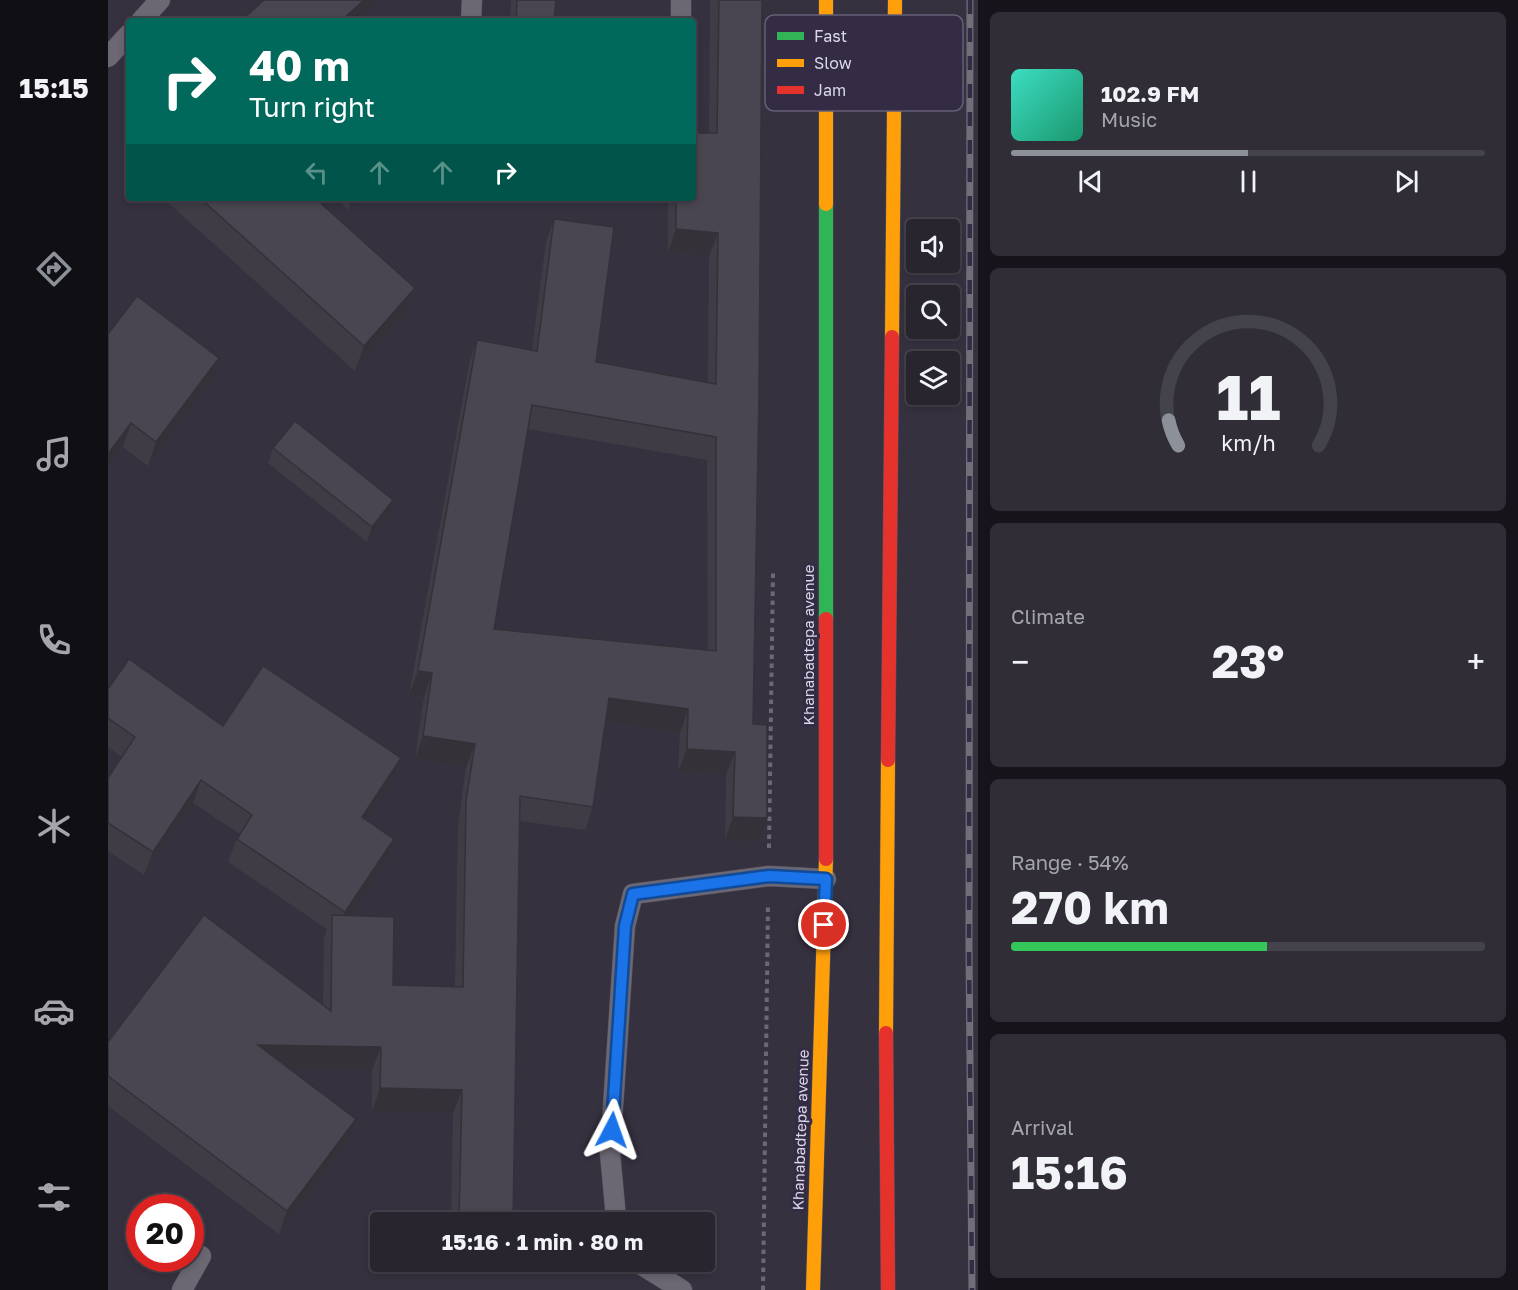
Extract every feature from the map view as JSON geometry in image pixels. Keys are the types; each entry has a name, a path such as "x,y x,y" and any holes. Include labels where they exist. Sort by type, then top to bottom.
{"highway":[{"path":"895,0 895,15"},
{"name":"Khanabadtepa avenue","path":"813,1290 826,879 826,111"},
{"path":"888,1290 886,1014 894,111"}],"lane":[{"path":"144,18 160,0"},
{"path":"471,18 472,0"},
{"path":"681,0 681,18"},
{"path":"108,57 126,37"},
{"path":"615,1212 610,1153 625,926 633,894 769,876 826,879"},
{"path":"182,1290 192,1272"},
{"path":"653,1272 682,1290"}],"path":[{"path":"763,1290 773,573"}],"building":[{"path":"264,0 364,0 344,18 244,18"},
{"path":"517,0 556,0 554,18 516,18"},
{"path":"719,0 762,0 759,392 753,724 767,725 767,818 733,817 735,752 687,749 688,709 609,698 593,807 520,796 513,1212 459,1212 462,1090 380,1088 381,1047 258,1045 356,1119 287,1211 108,1076 108,1042 204,915 331,1011 332,915 394,917 393,985 463,987 466,801 475,744 423,736 432,673 418,671 477,340 537,351 554,219 614,227 596,362 716,384 718,233 676,229 676,201 696,201 696,133 717,133","holes":["532,405 716,437 716,651 494,629"]},
{"path":"203,201 318,201 415,288 364,346"},
{"path":"137,296 219,358 156,442 131,423 108,454 108,334"},
{"path":"295,421 393,500 372,527 273,448"},
{"path":"129,659 223,726 263,666 401,758 362,817 394,839 345,912 237,839 252,815 201,780 153,852 108,823 108,778 135,737 108,718 108,689"}],"railway":[{"path":"970,0 969,950 972,1290"}],"traffic: fast":[{"path":"826,204 826,619"}],"traffic: slow":[{"path":"826,0 826,15"},
{"path":"895,0 895,15"},
{"path":"826,111 826,204"},
{"path":"892,337 894,111"},
{"path":"886,1033 888,760"},
{"path":"813,1290 826,859"}],"traffic: jam":[{"path":"888,760 892,337"},
{"path":"826,619 826,859"},
{"path":"886,1033 888,1290"}],"route":[{"path":"612,1130 625,926 633,894 769,876 826,879 824,925"}]}
